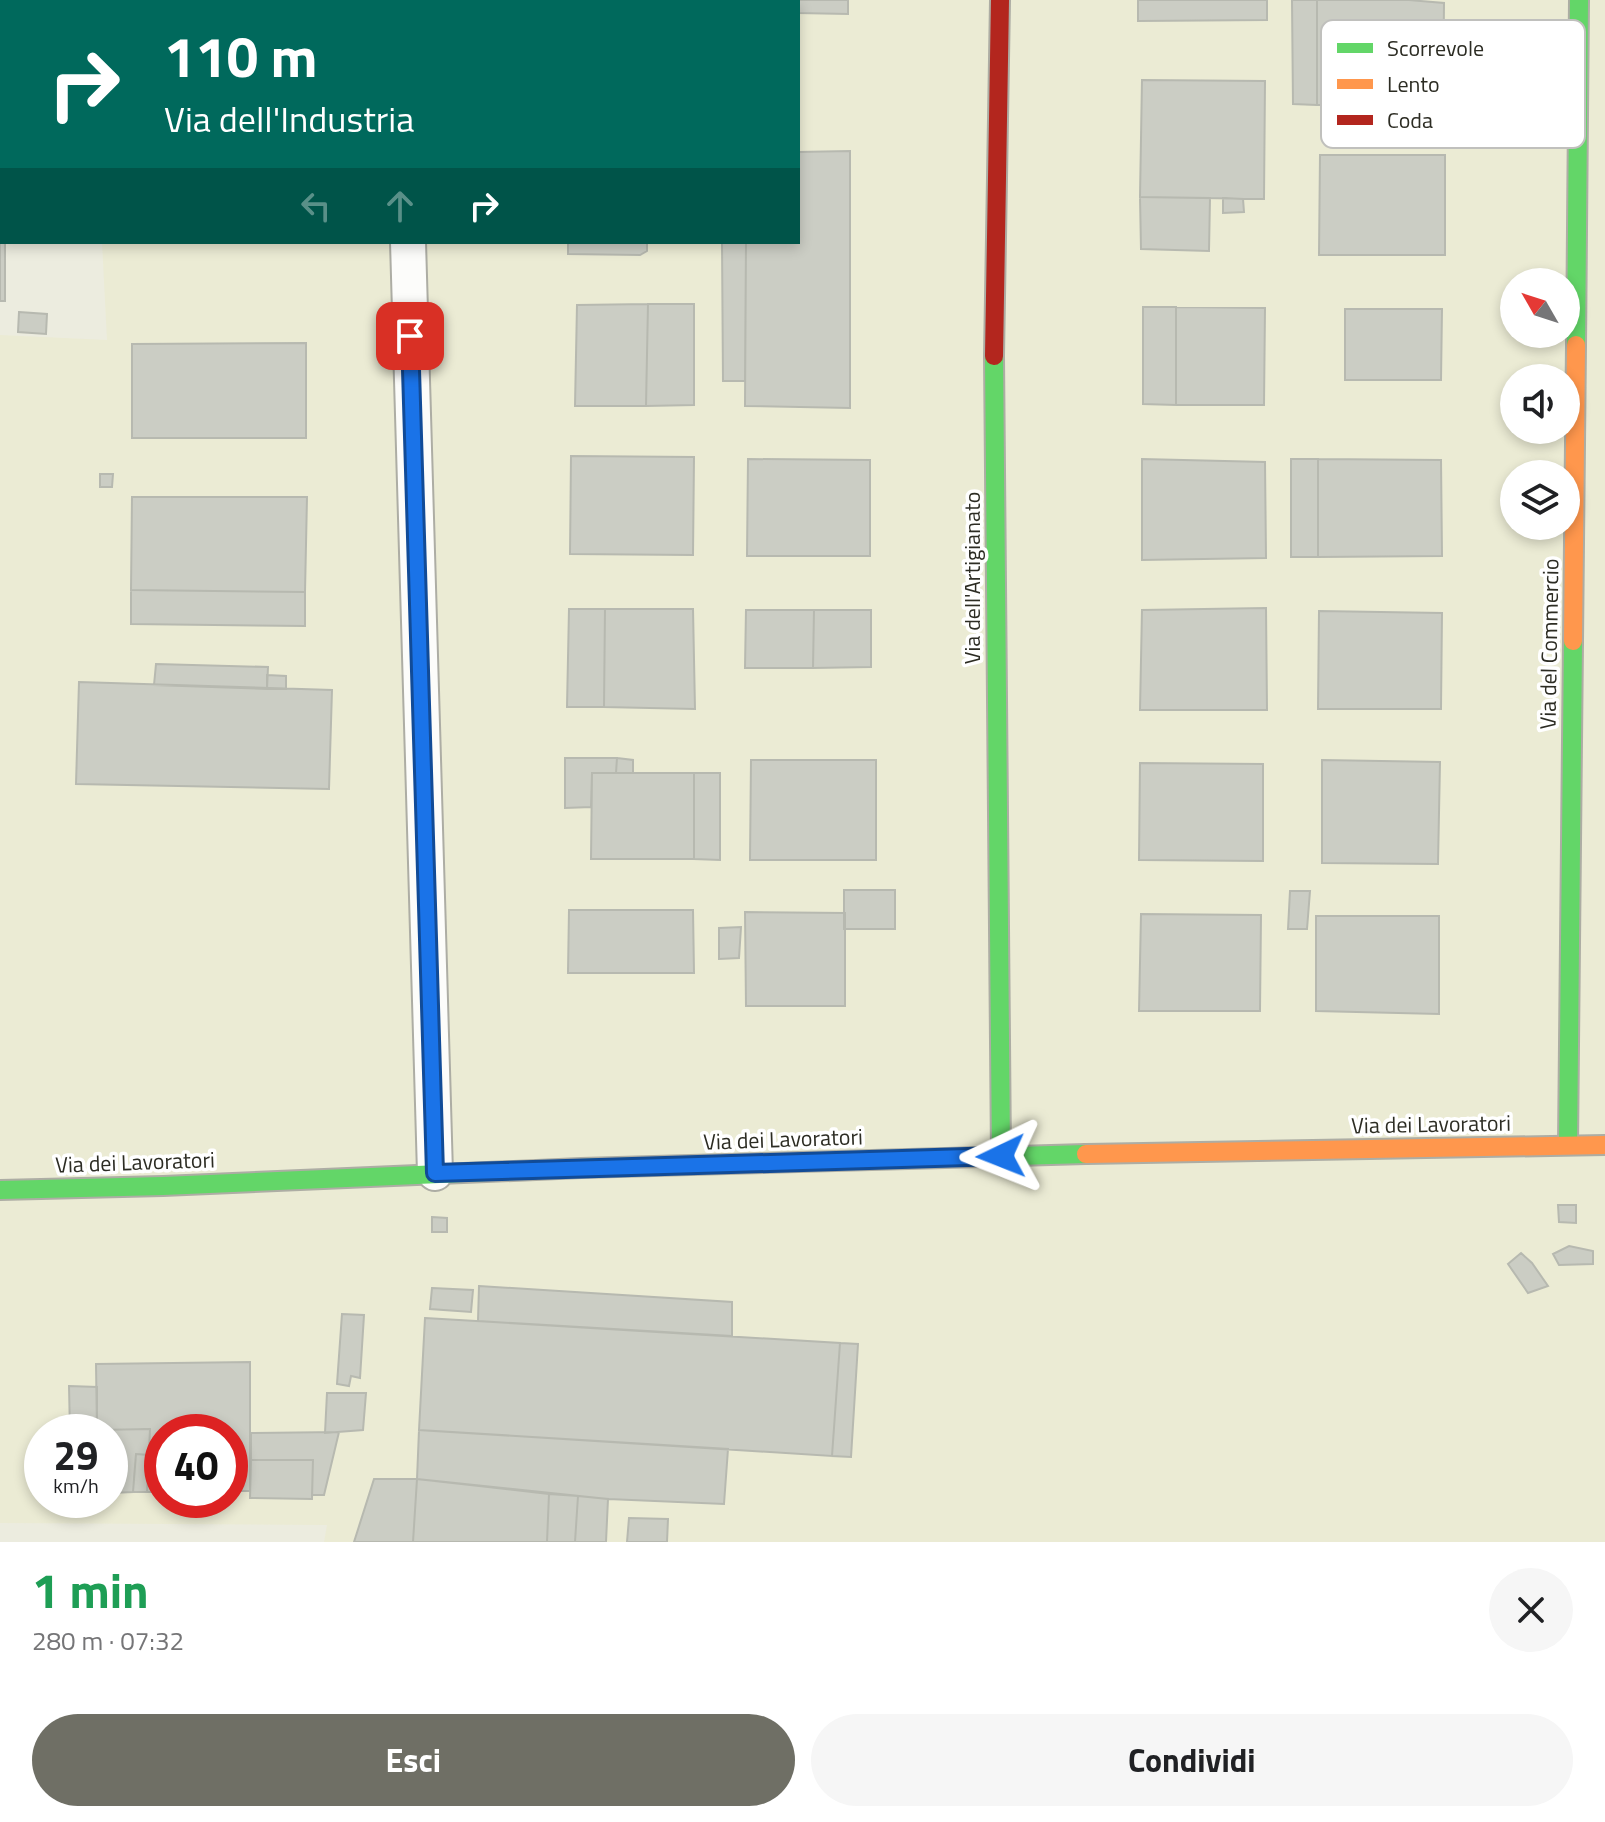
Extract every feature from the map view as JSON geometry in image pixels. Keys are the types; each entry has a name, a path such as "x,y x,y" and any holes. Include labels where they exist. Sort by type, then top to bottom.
{"street":[{"name":"Via dell'Artigianato","path":"1000,0 994,317 1001,1156"},
{"name":"Via del Commercio","path":"1579,0 1579,20"},
{"name":"Via del Commercio","path":"1568,1145 1578,148"},
{"path":"408,244 435,1173"},
{"name":"Via dei Lavoratori","path":"0,1190 109,1189 435,1173 1001,1156 1605,1145"}],"shaded area":[{"path":"800,0 1605,0 1605,1542 324,1542 327,1525 0,1523 0,335 107,340 102,244 800,244"}],"building":[{"path":"800,0 848,0 848,14 800,13"},
{"path":"1138,0 1267,0 1267,20 1138,21"},
{"path":"1292,0 1317,0 1317,105 1293,104"},
{"path":"1317,0 1444,3 1444,20 1321,20 1321,105 1317,105"},
{"path":"1142,80 1265,81 1264,199 1140,197"},
{"path":"850,151 850,408 745,406 746,244 800,244 800,152"},
{"path":"1320,155 1445,155 1445,255 1319,255"},
{"path":"1140,197 1210,198 1209,251 1141,249"},
{"path":"1223,198 1243,199 1244,212 1223,213"},
{"path":"0,244 5,244 5,301 0,301"},
{"path":"568,244 647,244 647,251 640,255 568,254"},
{"path":"722,244 746,244 745,381 723,381"},
{"path":"648,304 646,406 575,406 577,305"},
{"path":"648,304 694,304 694,405 646,406"},
{"path":"1143,307 1176,307 1176,405 1143,404"},
{"path":"1176,307 1265,308 1264,405 1176,405"},
{"path":"1345,309 1442,309 1441,380 1345,380"},
{"path":"19,312 47,314 46,334 18,332"},
{"path":"306,343 306,438 132,438 132,344"},
{"path":"571,456 694,457 693,555 570,554"},
{"path":"748,459 870,460 870,556 747,556"},
{"path":"1142,459 1265,462 1266,558 1142,560"},
{"path":"1291,459 1318,459 1318,557 1291,557"},
{"path":"1318,459 1441,460 1442,556 1318,557"},
{"path":"100,474 113,474 112,487 100,487"},
{"path":"132,497 307,497 305,592 131,590"},
{"path":"131,590 305,592 305,626 131,624"},
{"path":"1266,608 1267,710 1140,710 1142,610"},
{"path":"569,609 605,609 604,707 567,707"},
{"path":"605,609 693,609 695,709 604,707"},
{"path":"746,610 814,610 813,668 745,668"},
{"path":"814,610 871,610 871,667 813,668"},
{"path":"1319,611 1442,613 1441,709 1318,709"},
{"path":"156,664 268,667 267,689 154,685"},
{"path":"267,675 286,676 286,689 267,689"},
{"path":"79,682 332,690 329,789 76,784"},
{"path":"565,758 617,758 616,773 592,773 591,807 565,808"},
{"path":"617,758 633,760 633,773 616,773"},
{"path":"751,760 876,760 876,860 750,860"},
{"path":"1322,760 1440,762 1438,864 1322,863"},
{"path":"1140,763 1263,764 1263,861 1139,860"},
{"path":"592,773 694,773 694,859 591,859"},
{"path":"694,773 720,773 720,860 694,859"},
{"path":"844,890 895,890 895,929 844,929"},
{"path":"1290,891 1310,891 1307,929 1288,929"},
{"path":"569,910 693,910 694,973 568,973"},
{"path":"745,912 845,913 845,1006 746,1006"},
{"path":"1141,914 1261,915 1260,1011 1139,1011"},
{"path":"1316,916 1439,916 1439,1014 1316,1011"},
{"path":"741,927 739,958 719,959 719,928"},
{"path":"1558,1205 1576,1205 1576,1223 1559,1222"},
{"path":"432,1217 447,1218 447,1232 432,1232"},
{"path":"1569,1246 1593,1251 1593,1264 1559,1265 1553,1254"},
{"path":"1521,1253 1548,1286 1528,1293 1508,1264"},
{"path":"479,1286 732,1302 732,1336 478,1321"},
{"path":"432,1288 473,1290 471,1312 430,1309"},
{"path":"342,1314 364,1315 360,1378 351,1376 349,1386 337,1384"},
{"path":"425,1318 840,1343 832,1456 419,1430"},
{"path":"840,1343 858,1344 851,1457 832,1456"},
{"path":"250,1362 250,1491 248,1414 144,1414 144,1429 128,1429 128,1414 97,1414 96,1364"},
{"path":"69,1386 97,1387 97,1414 70,1414"},
{"path":"327,1393 366,1393 363,1430 325,1433"},
{"path":"128,1429 144,1429 144,1455 136,1454 133,1492 128,1492"},
{"path":"419,1430 728,1449 724,1504 608,1499 417,1479"},
{"path":"339,1432 324,1495 312,1495 313,1460 251,1460 251,1433"},
{"path":"136,1454 144,1455 144,1492 133,1492"},
{"path":"251,1460 313,1460 312,1499 250,1498"},
{"path":"374,1479 417,1479 413,1542 354,1542"},
{"path":"417,1479 549,1494 547,1542 413,1542"},
{"path":"549,1494 578,1496 575,1542 547,1542"},
{"path":"578,1496 608,1499 606,1542 575,1542"},
{"path":"629,1518 668,1519 667,1542 627,1542"}],"traffic: fast":[{"path":"1579,0 1579,20"},
{"path":"1577,268 1578,148"},
{"path":"994,356 1001,1156"},
{"path":"1568,1145 1573,641"},
{"path":"0,1190 581,1168 1086,1154"}],"traffic: slow":[{"path":"1573,641 1576,348"},
{"path":"1086,1154 1605,1145"}],"traffic: jam":[{"path":"994,356 1000,0"}],"route":[{"path":"410,336 435,1173 1001,1156"}]}
